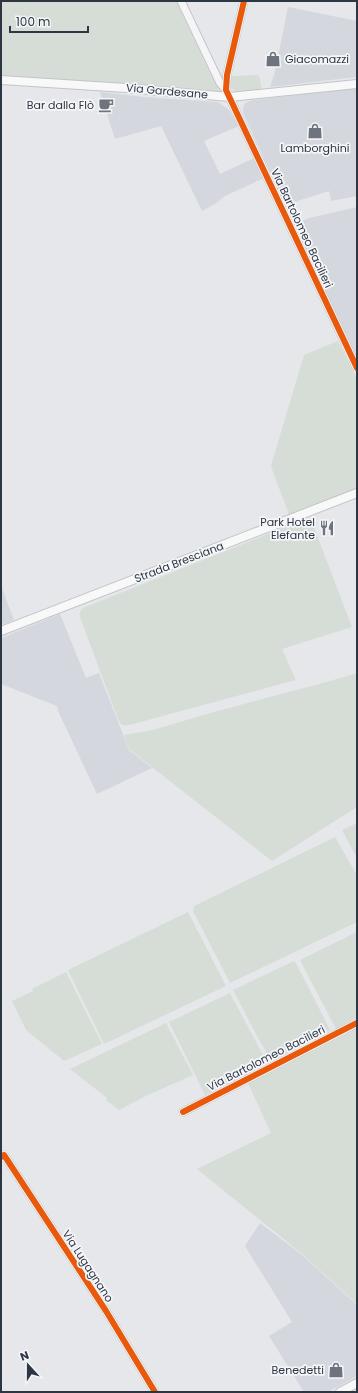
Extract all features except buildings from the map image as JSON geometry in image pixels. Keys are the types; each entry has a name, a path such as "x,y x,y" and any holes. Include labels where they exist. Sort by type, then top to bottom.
{"main road":[{"name":"Via Gardesane","path":"1,80 228,93 357,84"},
{"name":"Strada Bresciana","path":"1,631 357,493"},
{"path":"340,1392 357,1383"}],"street":[{"name":"Via Bartolomeo Bacilieri","path":"181,1 220,83 228,93 289,222 325,303 357,368"},
{"path":"228,93 227,75 244,1"},
{"name":"Via Bartolomeo Bacilieri","path":"183,1112 357,1022"},
{"name":"Via Lugagnano","path":"1,1157 4,1155 8,1161 106,1311 155,1392"}],"shaded area":[{"path":"1,1 176,1 219,89 218,91 1,76"},
{"path":"288,7 357,21 357,77 270,87 275,72"},
{"path":"230,76 259,76 262,90 235,91 232,89 230,84"},
{"path":"357,88 357,196 331,201 329,191 285,205 243,112 245,103 253,100"},
{"path":"100,92 144,97 218,102 229,110 239,126 204,141 220,174 254,158 264,178 225,196 215,204 202,211 161,126 115,139"},
{"path":"357,207 357,356 354,357 292,226 309,218"},
{"path":"338,341 357,379 357,488 289,515 271,466 304,355"},
{"path":"310,517 352,627 282,649 296,680 130,725 124,725 121,723 118,719 80,617 80,611 83,608"},
{"path":"1,586 14,620 1,625"},
{"path":"60,614 86,678 99,673 129,750 152,768 97,794 57,706 1,684 1,638"},
{"path":"357,673 357,807 272,861 129,749 124,735 153,730"},
{"path":"357,823 357,858 342,830"},
{"path":"335,837 357,875 357,922 230,983 193,911 194,906"},
{"path":"188,912 226,986 104,1044 68,970"},
{"path":"357,932 357,1017 336,1029 300,960"},
{"path":"294,961 330,1030 274,1060 271,1060 233,990"},
{"path":"66,972 102,1044 64,1061 26,1030 12,1001"},
{"path":"230,993 266,1061 265,1064 205,1095 169,1022"},
{"path":"166,1023 193,1075 119,1110 106,1100 107,1098 70,1069"},
{"path":"357,1026 357,1304 301,1253 197,1169 271,1133 247,1081"},
{"path":"260,1223 301,1254 357,1305 357,1376 328,1392 304,1392 269,1336 292,1322 245,1246"}],"cycle path":[{"path":"244,1 227,75 226,90 357,368"},
{"path":"183,1112 357,1023"},
{"path":"1,1157 4,1155 106,1311 155,1392"}],"place":[{"name":"Giacomazzi","path":"273,59"},
{"name":"Bar dalla Flò","path":"106,105"},
{"name":"Lamborghini","path":"315,131"},
{"name":"Park Hotel Elefante","path":"327,528"},
{"name":"Benedetti","path":"336,1370"}]}
